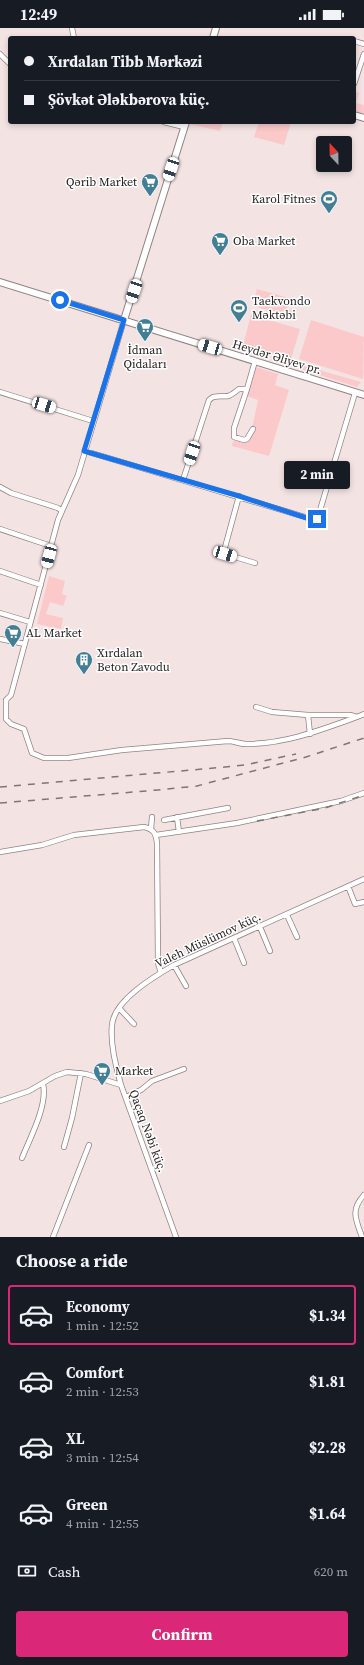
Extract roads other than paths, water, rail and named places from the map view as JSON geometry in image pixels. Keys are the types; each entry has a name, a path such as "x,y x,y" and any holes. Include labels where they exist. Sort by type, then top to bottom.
{"main road":[{"path":"124,320 185,125"},
{"name":"Heydər Əliyev pr.","path":"0,282 364,395"}],"street":[{"path":"0,54 8,62"},
{"path":"356,78 364,54"},
{"path":"124,320 78,475 62,510 51,546 11,695 6,700 6,719 11,724 24,729 32,753 44,758 73,758 122,750 228,741 245,744 285,740 310,734 364,714"},
{"path":"253,429 247,439 244,440 234,436 234,428 255,361"},
{"path":"183,480 211,398 215,396 227,397 233,395 239,389 246,389"},
{"path":"0,392 93,421"},
{"path":"84,451 239,496 313,520 317,519 355,393"},
{"path":"0,487 12,493 62,510"},
{"path":"239,496 224,551 225,554 256,563"},
{"path":"0,529 51,546"},
{"path":"0,571 41,585"},
{"path":"0,613 30,622"},
{"path":"0,638 25,644"},
{"path":"0,700 6,700"},
{"path":"256,707 272,712 308,715 350,715 357,717"},
{"path":"308,715 310,734"},
{"path":"0,722 6,719"},
{"path":"156,836 237,823 281,814 341,801 364,793"},
{"path":"164,820 228,808"},
{"path":"151,829 152,817"},
{"path":"177,817 179,832"},
{"path":"0,852 46,844 74,835 144,827 151,829 156,836 158,963 161,973"},
{"name":"Valeh Müslümov küç.","path":"121,1085 111,1036 112,1020 119,1008 130,997 174,965 364,879"},
{"path":"348,886 355,904 364,902"},
{"path":"287,915 297,937"},
{"path":"260,927 270,951"},
{"path":"234,938 244,963"},
{"path":"174,965 186,986"},
{"path":"119,1008 134,1024"},
{"path":"126,1097 141,1090 152,1081 184,1069"},
{"path":"64,1147 72,1118 81,1073"},
{"name":"Qaçaq Nəbi küç.","path":"0,1101 29,1091 61,1074 81,1073 121,1085 176,1237"},
{"path":"22,1158 43,1105 45,1091 43,1084"},
{"path":"53,1237 89,1145"},
{"path":"362,1237 355,1210 357,1204 364,1195"}],"railway":[{"path":"0,803 197,786 306,757 364,738"},
{"path":"0,787 245,765 296,754"},
{"path":"257,821 325,808 364,795"}],"place":[{"name":"Qərib Market","path":"150,197"},
{"name":"Karol Fitnes","path":"329,214"},
{"name":"Oba Market","path":"220,256"},
{"name":"Taekvondo Məktəbi","path":"239,323"},
{"name":"İdman Qidaları","path":"145,342"},
{"name":"AL Market","path":"13,648"},
{"name":"Xırdalan Beton Zavodu","path":"84,675"},
{"name":"Market","path":"102,1086"}]}
